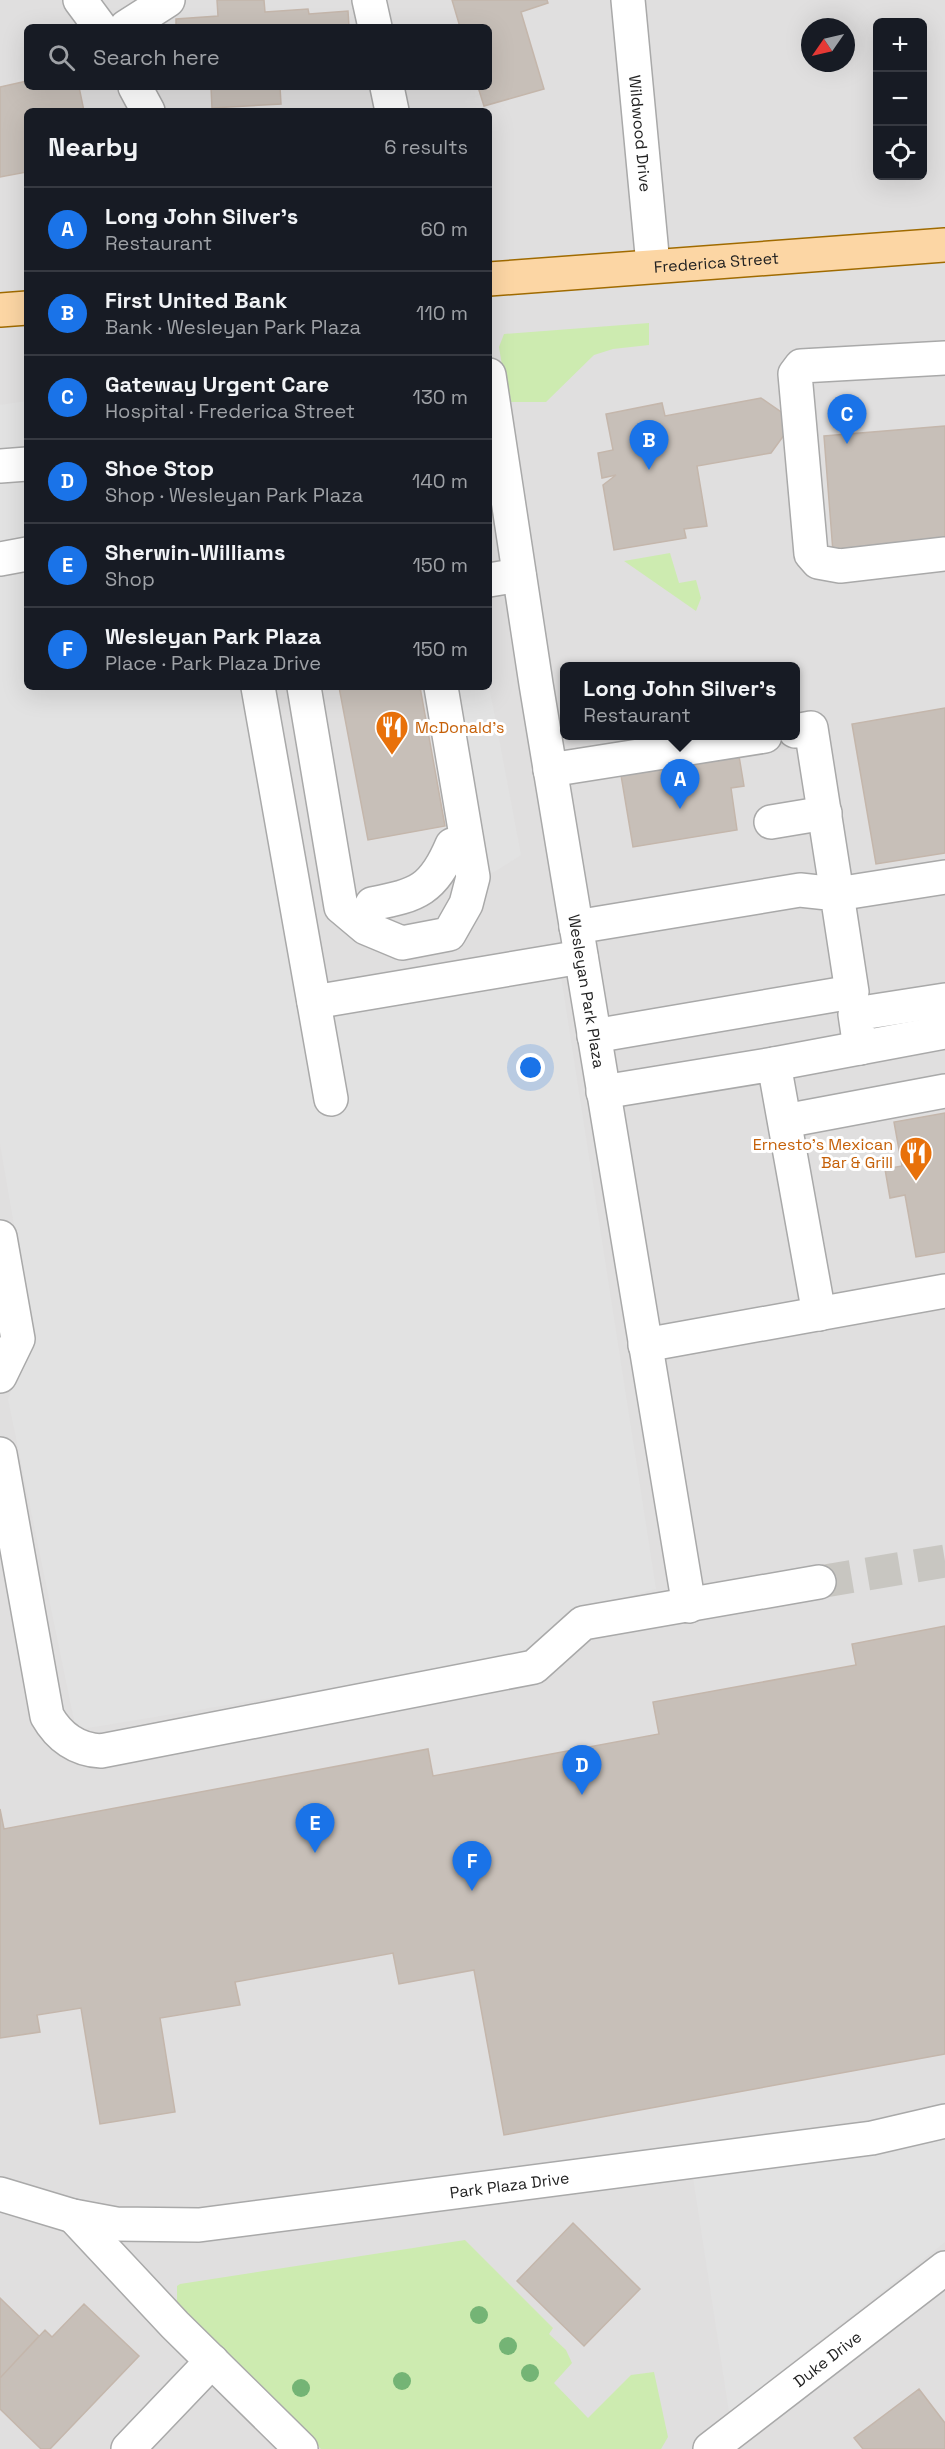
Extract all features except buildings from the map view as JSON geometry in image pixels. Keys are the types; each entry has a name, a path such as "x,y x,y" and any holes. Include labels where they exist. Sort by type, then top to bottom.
{"main road":[{"name":"Frederica Street","path":"492,279 945,245"},
{"path":"0,310 24,308"}],"street":[{"path":"80,0 98,24"},
{"path":"131,24 168,0"},
{"path":"369,0 374,24"},
{"name":"Wildwood Drive","path":"627,0 653,265"},
{"path":"137,90 146,108"},
{"path":"388,90 391,108"},
{"path":"945,358 801,366 795,374 811,554 818,562 840,566 945,554"},
{"name":"Wesleyan Park Plaza","path":"492,417 504,577 550,770 689,1606"},
{"path":"0,466 24,464"},
{"path":"0,558 24,554"},
{"path":"259,690 332,1099"},
{"path":"305,690 341,907 366,928 402,943 449,934 466,904 473,877 442,690"},
{"path":"331,846 344,858 349,880 385,917 403,924 424,922 440,916 451,904 456,888 452,845 426,690"},
{"path":"800,730 811,728 860,1048"},
{"path":"550,770 734,740"},
{"path":"771,822 825,813"},
{"path":"314,1002 800,890 837,894 945,877"},
{"path":"594,1036 853,1003 945,1000"},
{"path":"603,1092 774,1064 945,1032"},
{"path":"774,1064 819,1314"},
{"path":"785,1121 945,1091"},
{"path":"0,1237 18,1339 0,1376"},
{"path":"645,1345 945,1291"},
{"path":"0,1454 47,1716 54,1729 86,1750 101,1751 534,1667 582,1623 819,1582"},
{"name":"Park Plaza Drive","path":"0,2194 73,2216 116,2224 200,2225 872,2138 945,2121"},
{"name":"Park Plaza Drive","path":"73,2216 212,2361 301,2449"},
{"name":"Duke Drive","path":"710,2449 945,2268"},
{"path":"128,2449 212,2361"}],"shaded area":[{"path":"0,0 945,0 945,2449 0,2449"},
{"path":"24,401 24,690 242,690 301,1009 560,970 656,1589 582,1609 531,1655 76,1730 8,1399 33,1335 0,1144 0,405"},
{"path":"442,690 490,690 521,855 494,872 473,877"},
{"path":"945,2131 945,2242 729,2412 692,2171"}],"green space":[{"path":"649,323 649,345 613,349 594,355 546,402 508,402 499,347 504,334"},
{"path":"670,553 679,583 696,580 701,598 696,611 624,561"},
{"path":"465,2240 553,2328 549,2334 566,2350 572,2363 554,2383 588,2418 631,2375 654,2372 668,2437 661,2449 321,2449 177,2305 177,2286 180,2284"}],"tunnel":[{"path":"819,1582 945,1561"}],"place":[{"name":"Gateway Urgent Care","path":"847,444"},
{"name":"First United Bank","path":"649,470"},
{"name":"McDonald's","path":"392,756"},
{"name":"Long John Silver's","path":"680,809"},
{"name":"Ernesto's Mexican Bar & Grill","path":"916,1182"},
{"name":"Shoe Stop","path":"582,1795"},
{"name":"Sherwin-Williams","path":"315,1853"},
{"name":"Wesleyan Park Plaza","path":"472,1891"}]}
